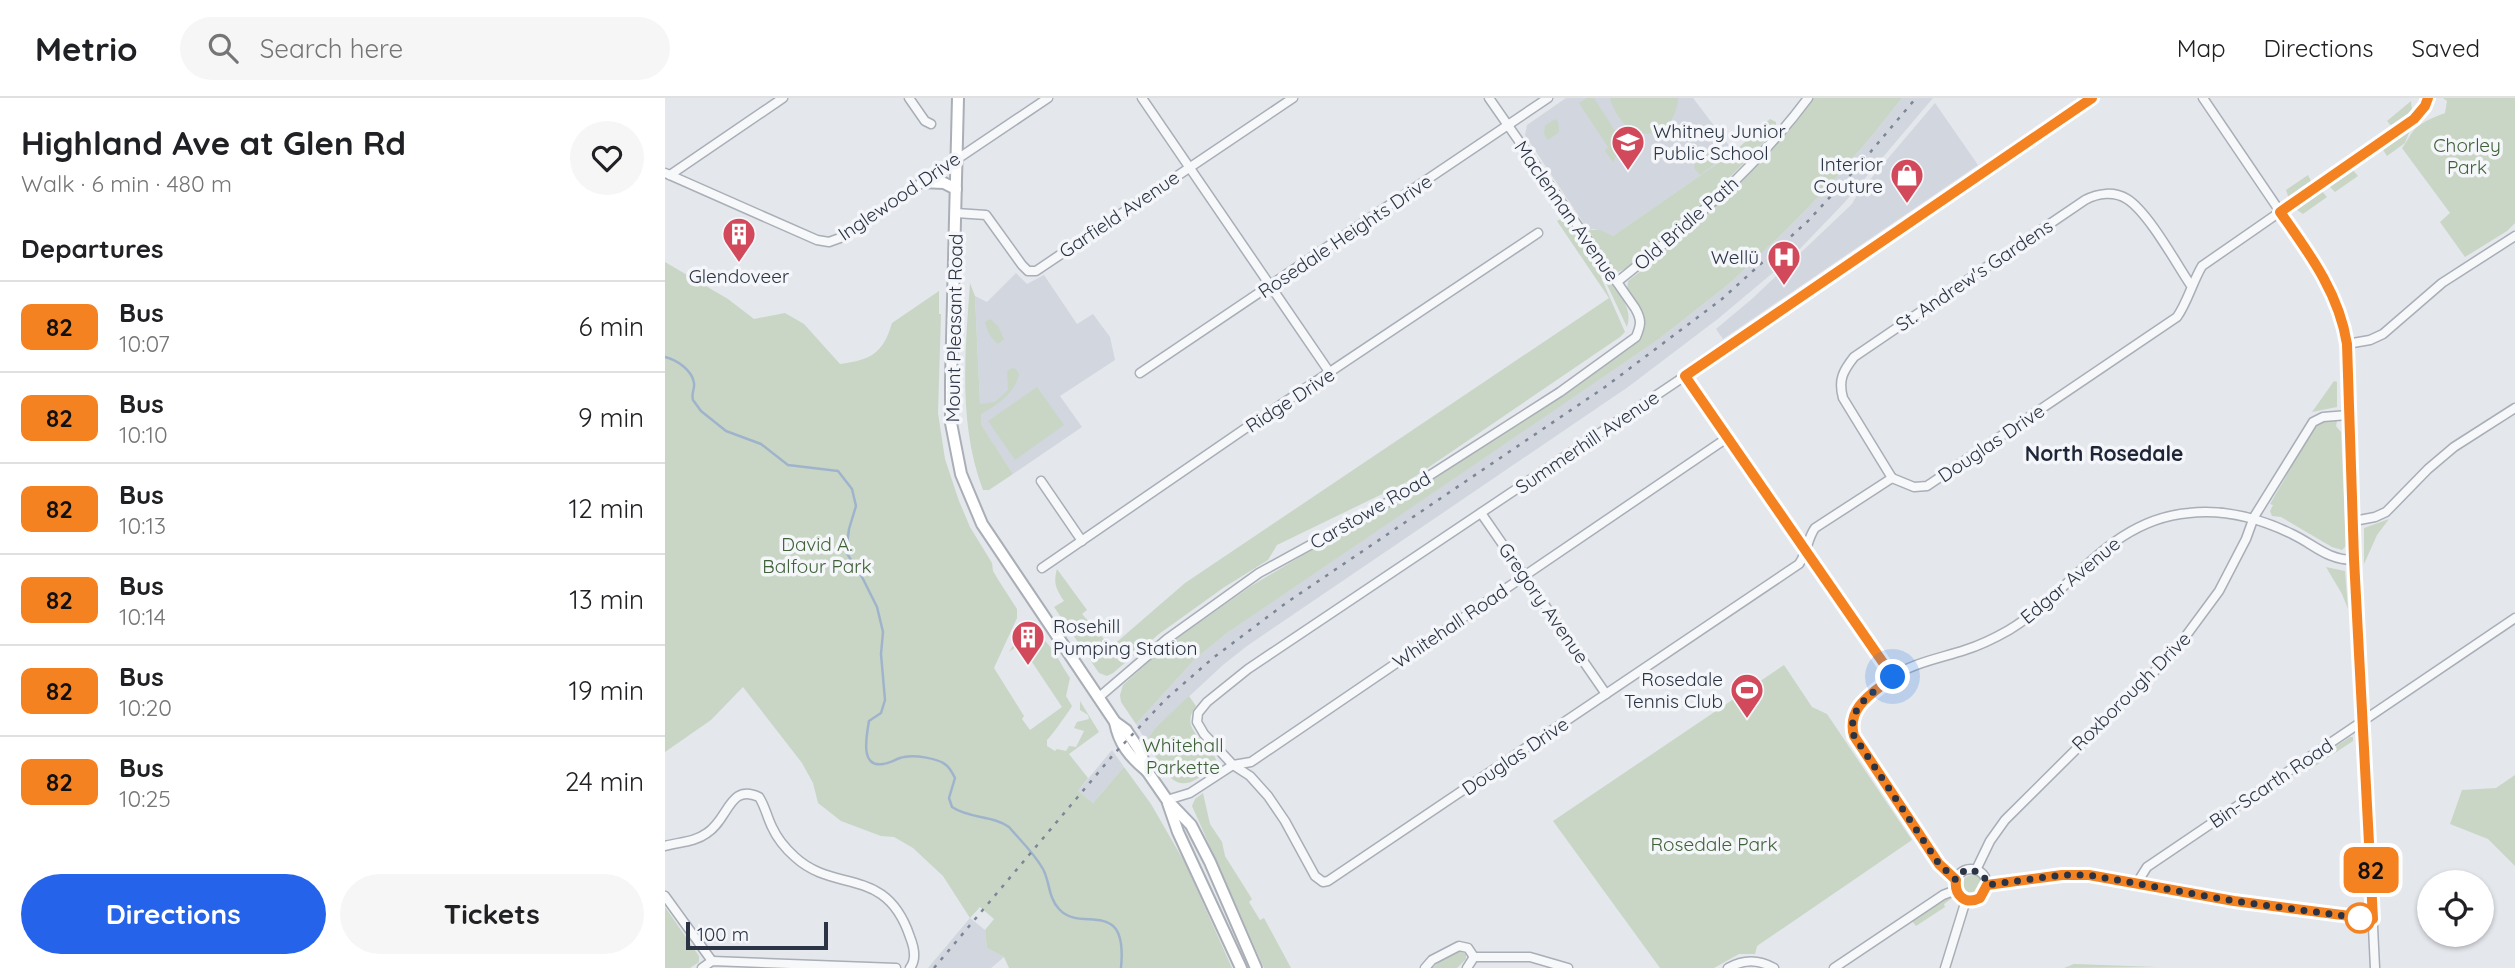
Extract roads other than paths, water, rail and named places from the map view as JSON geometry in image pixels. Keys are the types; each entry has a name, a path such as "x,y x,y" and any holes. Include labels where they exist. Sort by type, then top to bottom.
{"main road":[{"name":"Mount Pleasant Road","path":"958,98 951,423 961,474 982,524 1098,698 1115,722 1126,730 1140,751 1147,771 1167,800 1191,825 1256,968"},
{"path":"922,182 944,183 956,189"},
{"name":"Mount Pleasant Road","path":"1167,800 1178,832 1241,968"}],"street":[{"path":"668,174 783,98"},
{"path":"909,98 925,121 931,124"},
{"name":"Inglewood Drive","path":"668,174 817,240 829,242 840,238 1048,98"},
{"path":"1142,98 1330,373"},
{"name":"Garfield Avenue","path":"956,212 986,215 1022,265 1028,271 1036,271 1293,98"},
{"name":"Maclennan Avenue","path":"1489,98 1617,282 1640,318 1641,325"},
{"name":"Rosedale Heights Drive","path":"1140,373 1548,98"},
{"name":"Old Bridle Path","path":"1617,282 1699,216 1786,127 1808,98"},
{"name":"Summerhill Avenue","path":"1233,765 1204,734 1197,722 1201,708 1248,669 1685,376 2092,98"},
{"path":"2203,98 2327,283 2342,318 2347,344 2354,559 2375,968"},
{"name":"Douglas Drive","path":"1233,765 1250,776 1268,796 1315,876 1323,882 1336,877 1773,583 1799,564 1807,552 1815,528 1892,478 1914,487 1927,486 2177,317 2185,305 2190,285 2201,266 2414,119 2428,98"},
{"name":"St. Andrew's Gardens","path":"1892,478 1843,398 1840,387 1843,372 1854,357 2085,200 2101,194 2126,199 2146,219 2190,285"},
{"name":"Ridge Drive","path":"1042,568 1538,233"},
{"path":"2347,344 2370,340 2383,334 2442,283 2515,236"},
{"name":"Carstowe Road","path":"1098,698 1167,639 1259,573 1385,505 1560,392 1628,345 1636,337 1641,325"},
{"path":"1685,376 1893,677"},
{"path":"2354,521 2386,512 2454,447 2515,408"},
{"name":"Roxborough Drive","path":"1976,870 1990,841 2005,820 2174,652 2193,629 2220,591 2254,517 2313,422 2323,417 2348,415"},
{"name":"Whitehall Road","path":"1167,800 1190,793 1233,765 1251,762 1727,438"},
{"path":"1041,481 1082,541"},
{"name":"Edgar Avenue","path":"1956,880 1939,864 1854,736 1851,725 1856,710 1893,677 1916,666 1986,643 2014,627 2049,600 2102,549 2151,521 2205,512 2254,517 2293,534 2332,558 2354,559"},
{"name":"Gregory Avenue","path":"1481,513 1606,694"},
{"name":"Bin-Scarth Road","path":"2137,883 2147,867 2515,618"},
{"path":"665,846 701,837 709,832 725,816 733,798 747,793 759,797 775,834 796,858 827,875 859,882 872,888 891,904 904,921 913,944 913,964 910,968"},
{"path":"1966,870 1976,870 1984,876 1987,885 1980,898 1966,900 1956,890 1956,880 1966,870"},
{"path":"1987,885 2076,875 2234,901 2373,919"},
{"path":"1834,968 1943,895 1956,890"},
{"path":"665,895 712,961"},
{"path":"1945,968 1966,900"},
{"path":"1425,968 1432,960 1459,946 1468,948 1474,957"},
{"path":"1467,968 1474,957"},
{"path":"1474,957 1530,957 1568,968"},
{"path":"702,968 712,961 895,968"},
{"path":"1728,968 1751,961 1774,968"}],"waterway":[{"path":"665,357 687,370 693,378 693,400 701,411 726,431 761,444 788,465 838,471 852,489 856,506 846,552 877,607 883,632 881,654 885,700 881,713 869,721 866,749 870,761 883,764 914,756 946,765 955,778 949,798 952,807 1009,827 1043,869 1053,900 1059,909 1068,916 1079,919 1101,920 1110,924 1117,932 1121,946 1121,968"}],"railway":[{"path":"934,968 1113,755 1166,699 1213,658 1286,603 1605,387 1722,299 1808,221 1916,98"}],"place":[{"name":"Whitney Junior Public School","path":"1628,172"},
{"name":"Interior Couture","path":"1907,205"},
{"name":"Glendoveer","path":"739,264"},
{"name":"Wellü","path":"1784,287"},
{"name":"Rosehill Pumping Station","path":"1028,667"},
{"name":"Rosedale Tennis Club","path":"1747,720"}],"district":[{"name":"North Rosedale","path":"2104,453"}],"park label":[{"name":"Chorley Park","path":"2467,156"},
{"name":"David A. Balfour Park","path":"817,555"},
{"name":"Whitehall Parkette","path":"1183,756"},
{"name":"Rosedale Park","path":"1714,844"}]}
